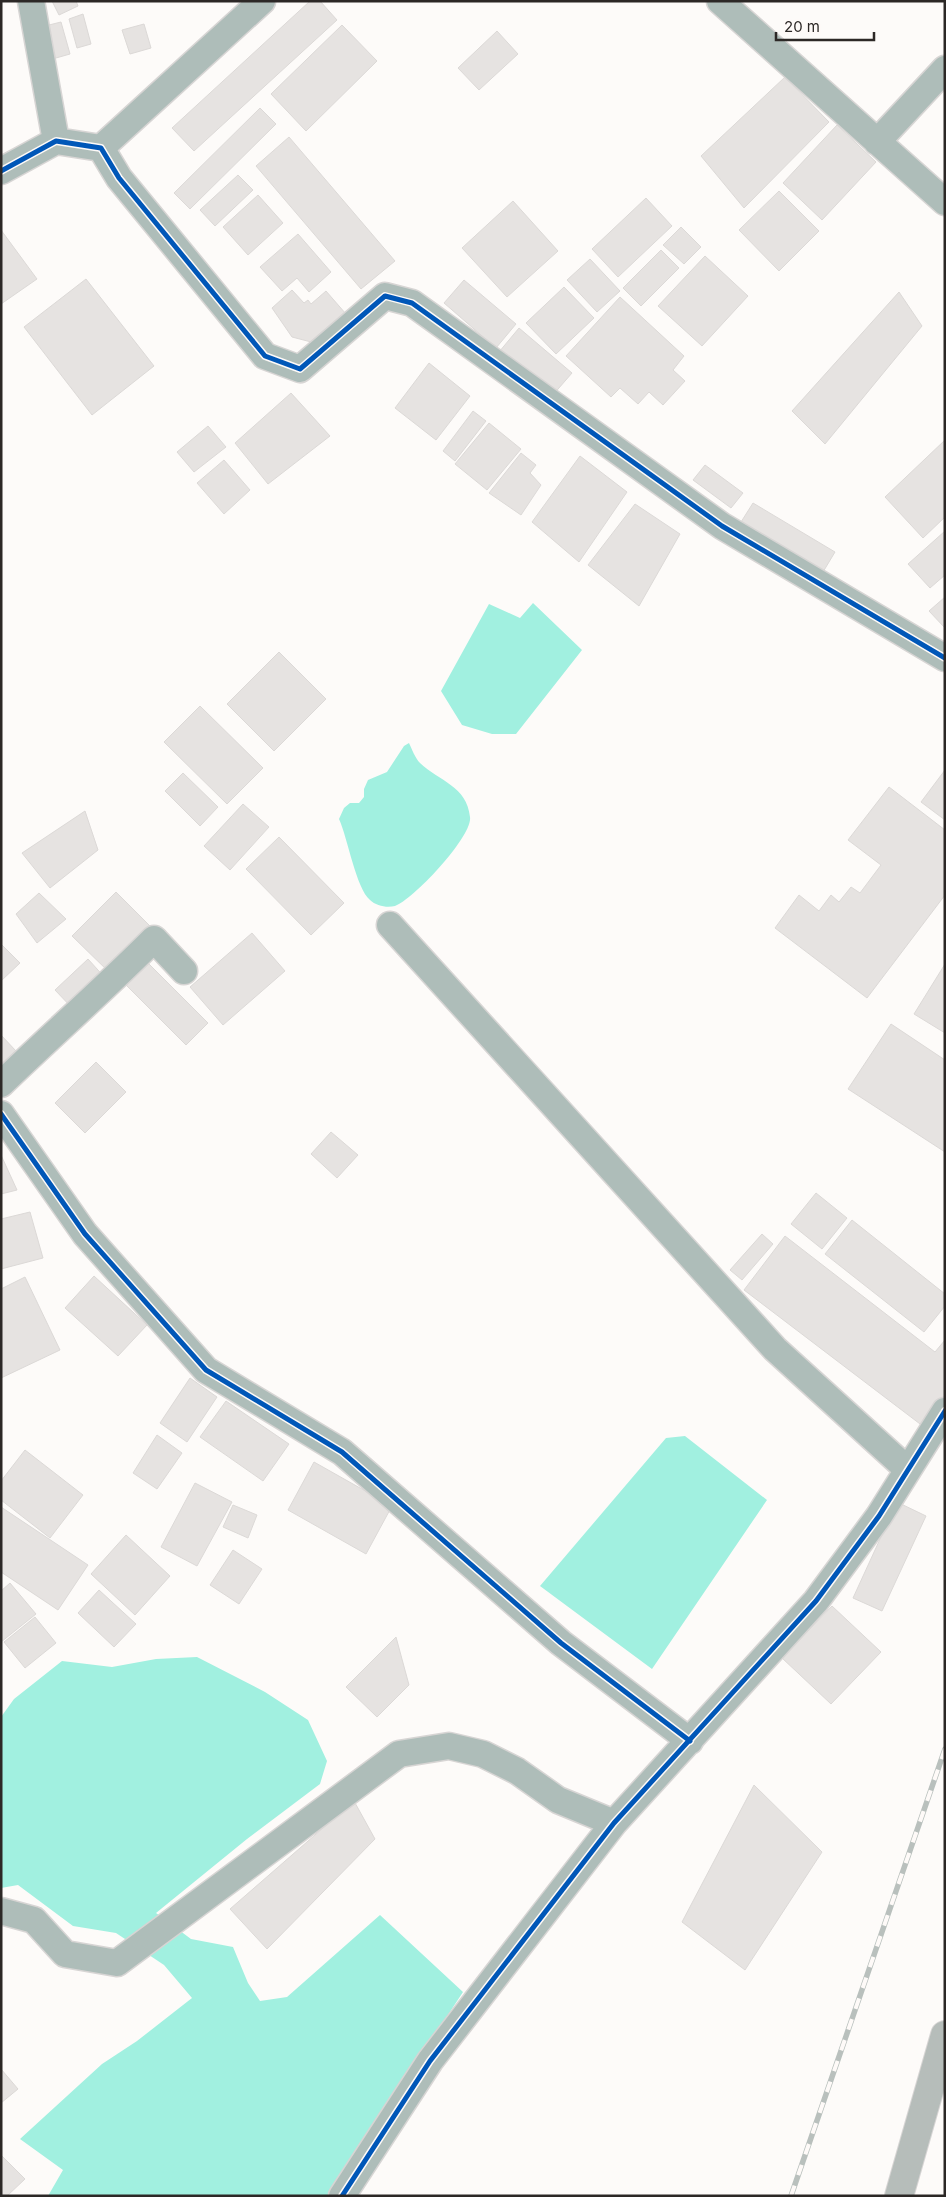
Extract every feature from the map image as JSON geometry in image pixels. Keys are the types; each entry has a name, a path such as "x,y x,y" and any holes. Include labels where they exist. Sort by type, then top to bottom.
{"highway":[{"path":"899,2196 945,2035"}],"street":[{"path":"31,1 56,141"},
{"path":"101,148 262,1"},
{"path":"720,1 945,202"},
{"path":"877,142 945,68"},
{"path":"1,171 56,141 101,148 120,178 265,356 300,368 385,296 412,303 722,526 945,658"},
{"path":"390,925 774,1349 908,1470"},
{"path":"1,1084 53,1034 97,996 154,939 184,970"},
{"path":"1,1114 85,1234 206,1370 342,1452 561,1644 690,1741"},
{"path":"342,2196 430,2061 614,1823 816,1601 879,1516 945,1411"},
{"path":"1,1911 34,1920 65,1954 117,1963 399,1754 449,1746 484,1754 517,1771 558,1800 614,1823"}],"shaded area":[{"path":"533,603 582,650 516,734 492,734 462,725 441,691 489,604 520,618"},
{"path":"409,743 420,763 451,785 464,798 470,817 462,838 427,880 404,901 392,907 385,907 372,902 365,894 356,874 339,819 344,808 350,803 359,803 364,797 364,789 368,780 387,772 404,746"},
{"path":"685,1436 767,1500 652,1669 540,1586 666,1438"},
{"path":"197,1657 265,1692 308,1720 327,1761 320,1784 247,1839 156,1913 191,1939 233,1947 248,1983 260,2001 287,1997 380,1915 463,1992 329,2196 48,2196 63,2170 20,2139 102,2064 137,2041 192,1998 164,1965 116,1933 73,1926 18,1885 1,1888 1,1717 14,1699 62,1661 112,1667 156,1659"}],"building":[{"path":"52,1 76,1 78,6 59,15"},
{"path":"310,1 320,1 337,20 194,151 172,128"},
{"path":"83,14 91,44 77,48 69,19"},
{"path":"61,22 70,54 49,60 41,27"},
{"path":"144,24 151,48 130,54 122,30"},
{"path":"342,25 377,61 306,131 271,94"},
{"path":"497,31 518,54 479,90 458,68"},
{"path":"785,77 829,122 744,208 701,156"},
{"path":"260,108 276,124 190,209 174,193"},
{"path":"837,125 876,162 822,220 783,183"},
{"path":"289,137 395,261 361,289 256,166"},
{"path":"238,175 253,190 215,226 200,210"},
{"path":"779,191 819,231 779,271 739,230"},
{"path":"258,195 283,223 248,255 223,227"},
{"path":"646,198 672,226 618,277 592,249"},
{"path":"513,201 558,251 507,297 462,248"},
{"path":"681,227 701,247 684,264 663,245"},
{"path":"1,230 37,279 1,304"},
{"path":"298,234 331,272 309,292 297,278 282,291 260,267"},
{"path":"661,250 679,268 641,306 623,288"},
{"path":"705,256 748,296 702,346 658,306"},
{"path":"590,259 620,291 597,312 567,280"},
{"path":"86,279 154,366 92,415 24,327"},
{"path":"464,280 516,324 496,348 444,303"},
{"path":"564,287 594,318 556,354 526,323"},
{"path":"292,290 304,303 308,300 311,304 326,291 346,314 315,343 292,337 272,308"},
{"path":"899,292 922,326 825,444 792,411"},
{"path":"620,297 684,356 673,370 685,381 663,405 649,392 638,404 620,388 611,397 566,356"},
{"path":"519,328 572,373 552,396 499,352"},
{"path":"429,363 470,396 436,440 395,408"},
{"path":"291,393 330,436 268,484 235,443"},
{"path":"473,411 486,421 455,461 443,451"},
{"path":"489,423 521,449 487,490 455,464"},
{"path":"208,426 226,447 194,472 177,452"},
{"path":"945,440 945,517 923,538 885,497"},
{"path":"521,453 536,465 530,473 541,485 521,515 489,493"},
{"path":"580,456 627,492 579,562 532,522"},
{"path":"224,460 250,490 224,514 197,483"},
{"path":"705,465 743,493 731,508 693,480"},
{"path":"753,503 835,552 823,572 741,522"},
{"path":"635,504 680,534 639,606 588,565"},
{"path":"945,531 945,575 930,588 908,564"},
{"path":"945,597 945,628 929,611"},
{"path":"279,652 326,699 274,751 227,704"},
{"path":"200,706 263,768 227,804 164,742"},
{"path":"945,770 945,820 921,802"},
{"path":"183,773 218,807 200,826 165,791"},
{"path":"889,787 945,830 945,895 867,998 775,928 799,895 819,911 831,895 839,902 851,887 860,893 881,865 848,840"},
{"path":"243,804 269,827 230,870 204,846"},
{"path":"85,811 98,850 50,888 22,853"},
{"path":"279,837 344,903 311,935 246,869"},
{"path":"116,892 154,930 111,974 72,936"},
{"path":"39,893 66,919 37,943 16,914"},
{"path":"252,933 285,971 223,1025 190,987"},
{"path":"1,944 20,963 1,981"},
{"path":"141,956 208,1023 186,1045 119,978"},
{"path":"88,959 107,980 74,1010 55,990"},
{"path":"945,964 945,1033 914,1014"},
{"path":"891,1024 945,1060 945,1152 848,1089"},
{"path":"1,1035 16,1051 1,1064"},
{"path":"96,1062 126,1092 85,1133 55,1103"},
{"path":"331,1132 358,1155 337,1178 311,1154"},
{"path":"1,1155 17,1190 1,1194"},
{"path":"816,1193 847,1218 822,1249 791,1224"},
{"path":"30,1212 43,1258 1,1269 1,1219"},
{"path":"852,1220 945,1294 945,1306 924,1332 825,1254"},
{"path":"762,1234 773,1244 742,1280 730,1270"},
{"path":"785,1236 935,1352 945,1340 945,1395 924,1427 744,1290"},
{"path":"94,1276 147,1325 118,1356 65,1308"},
{"path":"25,1277 60,1350 1,1378 1,1289"},
{"path":"190,1378 217,1397 187,1442 160,1423"},
{"path":"226,1401 289,1444 263,1481 200,1437"},
{"path":"157,1435 182,1453 157,1489 133,1473"},
{"path":"25,1450 83,1495 50,1538 1,1500 1,1481"},
{"path":"314,1462 392,1506 366,1554 288,1510"},
{"path":"195,1483 232,1502 197,1566 161,1547"},
{"path":"897,1502 926,1516 882,1611 853,1598"},
{"path":"233,1505 257,1515 248,1538 223,1527"},
{"path":"1,1507 88,1565 58,1610 1,1572"},
{"path":"126,1535 170,1576 135,1615 91,1574"},
{"path":"233,1550 262,1569 239,1604 210,1585"},
{"path":"10,1583 36,1614 1,1642 1,1591"},
{"path":"99,1590 136,1624 114,1647 78,1613"},
{"path":"832,1606 881,1652 831,1704 782,1658"},
{"path":"35,1617 56,1643 25,1668 4,1642"},
{"path":"396,1637 409,1685 377,1717 346,1687"},
{"path":"754,1785 822,1852 745,1970 682,1922"},
{"path":"354,1801 375,1839 267,1949 230,1909"},
{"path":"1,2069 18,2089 1,2103"},
{"path":"1,2155 25,2179 7,2196 1,2196"}],"railway":[{"path":"791,2196 945,1749"}],"cycle path":[{"path":"1,171 56,141 101,148 119,178 265,356 300,369 385,296 412,303 722,526 945,658"},
{"path":"1,1114 85,1234 206,1370 342,1452 561,1643 690,1741"},
{"path":"342,2196 430,2061 614,1823 816,1601 879,1516 945,1411"}]}
